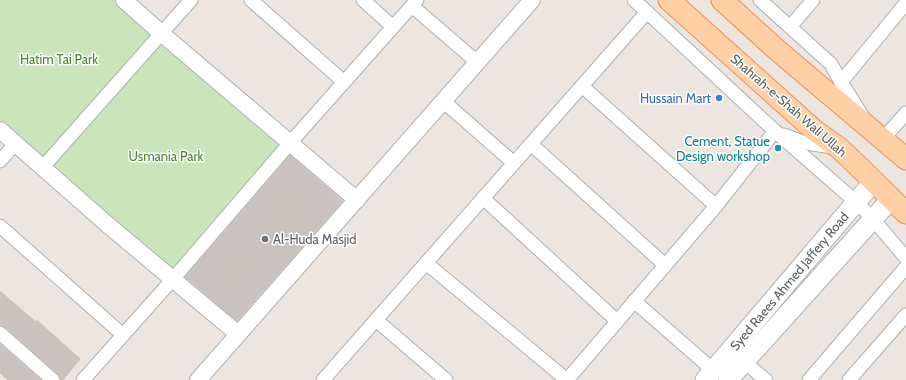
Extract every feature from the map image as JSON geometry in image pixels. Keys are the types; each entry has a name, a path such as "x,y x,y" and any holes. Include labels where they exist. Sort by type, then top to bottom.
{"main road":[{"name":"Shahrah-e-Shah Wali Ullah","path":"670,0 814,130 839,148 906,213"},
{"path":"722,0 777,50 906,159"},
{"name":"Syed Raees Ahmed Jaffery Road","path":"715,377 874,181"},
{"name":"Syed Raees Ahmed Jaffery Road","path":"715,377 744,362 891,199"}],"street":[{"path":"124,0 357,200"},
{"path":"43,167 191,0"},
{"path":"251,0 344,82"},
{"path":"363,0 393,27"},
{"path":"198,380 532,0"},
{"path":"634,0 775,131 856,202 873,219 906,258"},
{"path":"760,0 831,64 841,82 877,134 906,113"},
{"path":"790,27 813,0"},
{"path":"83,380 414,3 477,62"},
{"path":"841,82 906,3"},
{"path":"329,378 376,320 647,12"},
{"path":"582,86 716,206"},
{"path":"443,102 514,163"},
{"path":"0,130 108,225 238,334"},
{"path":"775,131 806,143 839,148"},
{"path":"426,263 567,380 716,206 775,131"},
{"path":"0,161 16,143"},
{"path":"531,144 666,265"},
{"path":"483,198 617,321"},
{"path":"0,226 123,335"},
{"path":"809,380 906,267"},
{"path":"634,301 715,377"},
{"path":"849,380 906,315"},
{"path":"376,320 446,380"},
{"path":"0,333 53,380"},
{"path":"744,362 766,380"}],"green space":[{"name":"Usmania Park","path":"0,0 124,0 290,143 173,279 0,130"}],"building":[{"name":"Al-Huda Masjid","path":"290,155 343,201 237,321 185,277"},
{"path":"0,291 36,322 37,320 80,359 63,380 61,380 58,374 5,327 0,325"},
{"path":"0,344 41,380 8,380 0,373"}],"place":[{"name":"Hussain Mart","path":"719,98"},
{"name":"Cement, Statue Design workshop","path":"778,148"},
{"name":"Al-Huda Masjid","path":"265,239"}],"park label":[{"name":"Hatim Tai Park","path":"59,59"}]}
